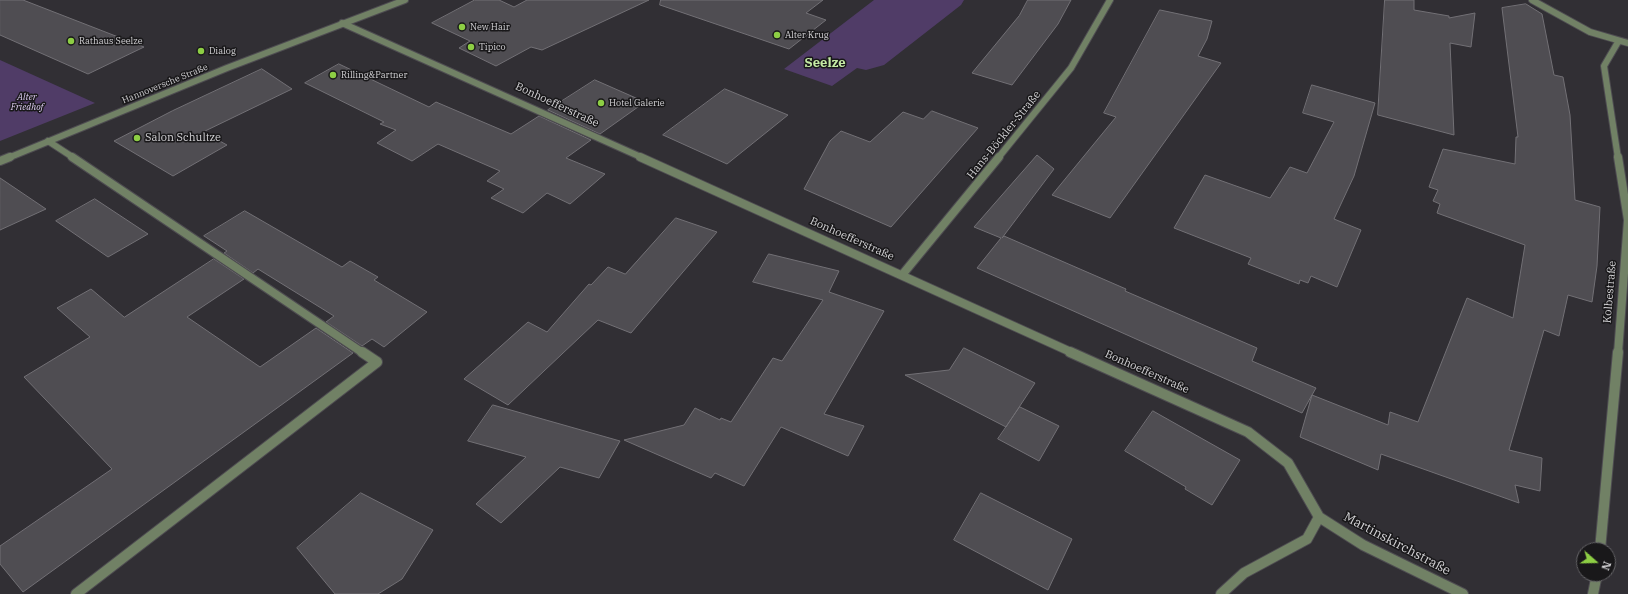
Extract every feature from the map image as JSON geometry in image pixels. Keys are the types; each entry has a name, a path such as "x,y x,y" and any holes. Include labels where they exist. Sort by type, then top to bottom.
{"street":[{"name":"Hannoversche Straße","path":"0,161 342,23 405,0"},
{"name":"Hans-Böckler-Straße","path":"902,275 1071,68 1110,0"},
{"path":"1532,0 1575,25 1623,43"},
{"name":"Bonhoefferstraße","path":"342,23 517,100 1248,432 1288,463 1319,517"},
{"name":"Kolbestraße","path":"1601,542 1622,309 1628,220 1604,66 1623,43"},
{"path":"48,141 141,202 377,362 76,594"},
{"path":"1222,594 1244,573 1307,539 1319,517"},
{"name":"Martinskirchstraße","path":"1319,517 1363,545 1463,594"},
{"path":"1593,594 1595,582"}],"green space":[{"path":"874,0 964,0 961,5 884,65 866,70 857,68 832,86 784,69"},
{"name":"Alter Friedhof","path":"0,60 95,103 0,141"}],"building":[{"name":"Rathaus Seelze","path":"0,0 23,0 144,47 88,74 0,35"},
{"path":"475,0 499,0 514,7 527,0 649,0 542,50 531,47 496,66 459,48 470,41 432,23"},
{"name":"Alter Krug","path":"661,0 823,0 806,13 826,20 789,49 660,5"},
{"path":"1028,0 1071,0 1058,24 1012,85 972,73 1019,16"},
{"path":"1385,0 1414,0 1414,10 1449,16 1449,18 1475,13 1471,47 1450,43 1454,135 1378,115"},
{"path":"1526,4 1542,14 1554,75 1563,77 1570,115 1575,200 1600,207 1597,266 1592,302 1568,295 1559,336 1544,330 1509,450 1542,458 1540,491 1515,485 1519,503 1381,454 1378,470 1300,437 1312,395 1388,425 1390,412 1418,422 1467,298 1513,318 1525,245 1437,213 1440,204 1433,201 1438,190 1429,187 1443,149 1515,164 1516,137 1518,137 1502,8"},
{"path":"1160,10 1212,21 1207,39 1198,56 1221,63 1110,218 1052,195 1116,117 1104,113"},
{"path":"339,64 429,107 436,102 511,134 539,116 591,140 566,158 605,174 570,204 547,193 523,213 491,198 504,189 487,181 500,171 438,144 412,161 377,143 396,130 380,124 384,122 305,83"},
{"path":"262,69 292,89 203,132 227,145 173,176 114,141 172,111"},
{"name":"Hotel Galerie","path":"595,80 645,102 600,134 548,110"},
{"path":"1312,85 1375,103 1354,176 1334,219 1361,230 1337,287 1311,276 1308,283 1300,280 1299,284 1248,264 1251,258 1174,228 1205,175 1270,198 1290,167 1307,173 1334,122 1303,113"},
{"path":"725,89 788,115 727,164 663,135"},
{"path":"932,111 978,128 891,227 804,189 830,141 841,131 870,142 903,112 923,119"},
{"path":"1037,155 1054,169 1002,238 1004,236 1126,289 1125,291 1257,348 1252,361 1316,388 1302,413 977,268 1001,238 974,227"},
{"path":"0,178 46,209 0,230"},
{"path":"95,199 148,234 108,257 56,221"},
{"path":"245,211 342,267 350,261 378,277 374,280 427,312 384,347 372,339 362,346 326,322 334,316 258,269 253,273 224,253 227,251 204,236"},
{"path":"676,218 717,232 631,333 598,320 508,405 464,379 528,322 547,332 589,284 591,285 608,267 625,274"},
{"path":"769,254 839,271 829,292 884,311 824,414 864,426 848,456 781,427 744,486 715,473 711,478 624,440 684,425 695,408 720,420 721,418 731,422 773,358 782,361 823,300 753,282"},
{"path":"214,259 244,279 187,317 260,367 316,328 353,353 23,592 0,564 0,546 112,469 24,377 90,337 57,308 91,289 124,317"},
{"path":"964,348 1035,383 1006,427 905,375 949,370"},
{"path":"493,405 620,441 599,478 560,467 501,523 476,504 526,457 468,441"},
{"path":"1020,407 1059,426 1039,461 998,439"},
{"path":"1153,411 1240,460 1212,505 1185,489 1186,487 1125,451"},
{"path":"361,493 433,530 402,579 378,594 335,594 297,548"},
{"path":"981,493 1072,539 1048,590 954,540"}],"place":[{"name":"New Hair","path":"462,27"},
{"name":"Alter Krug","path":"777,35"},
{"name":"Rathaus Seelze","path":"71,41"},
{"name":"Tipico","path":"471,47"},
{"name":"Dialog","path":"201,51"},
{"name":"Rilling&Partner","path":"333,75"},
{"name":"Hotel Galerie","path":"601,103"},
{"name":"Salon Schultze","path":"137,138"}],"district":[{"name":"Seelze","path":"825,63"}]}
